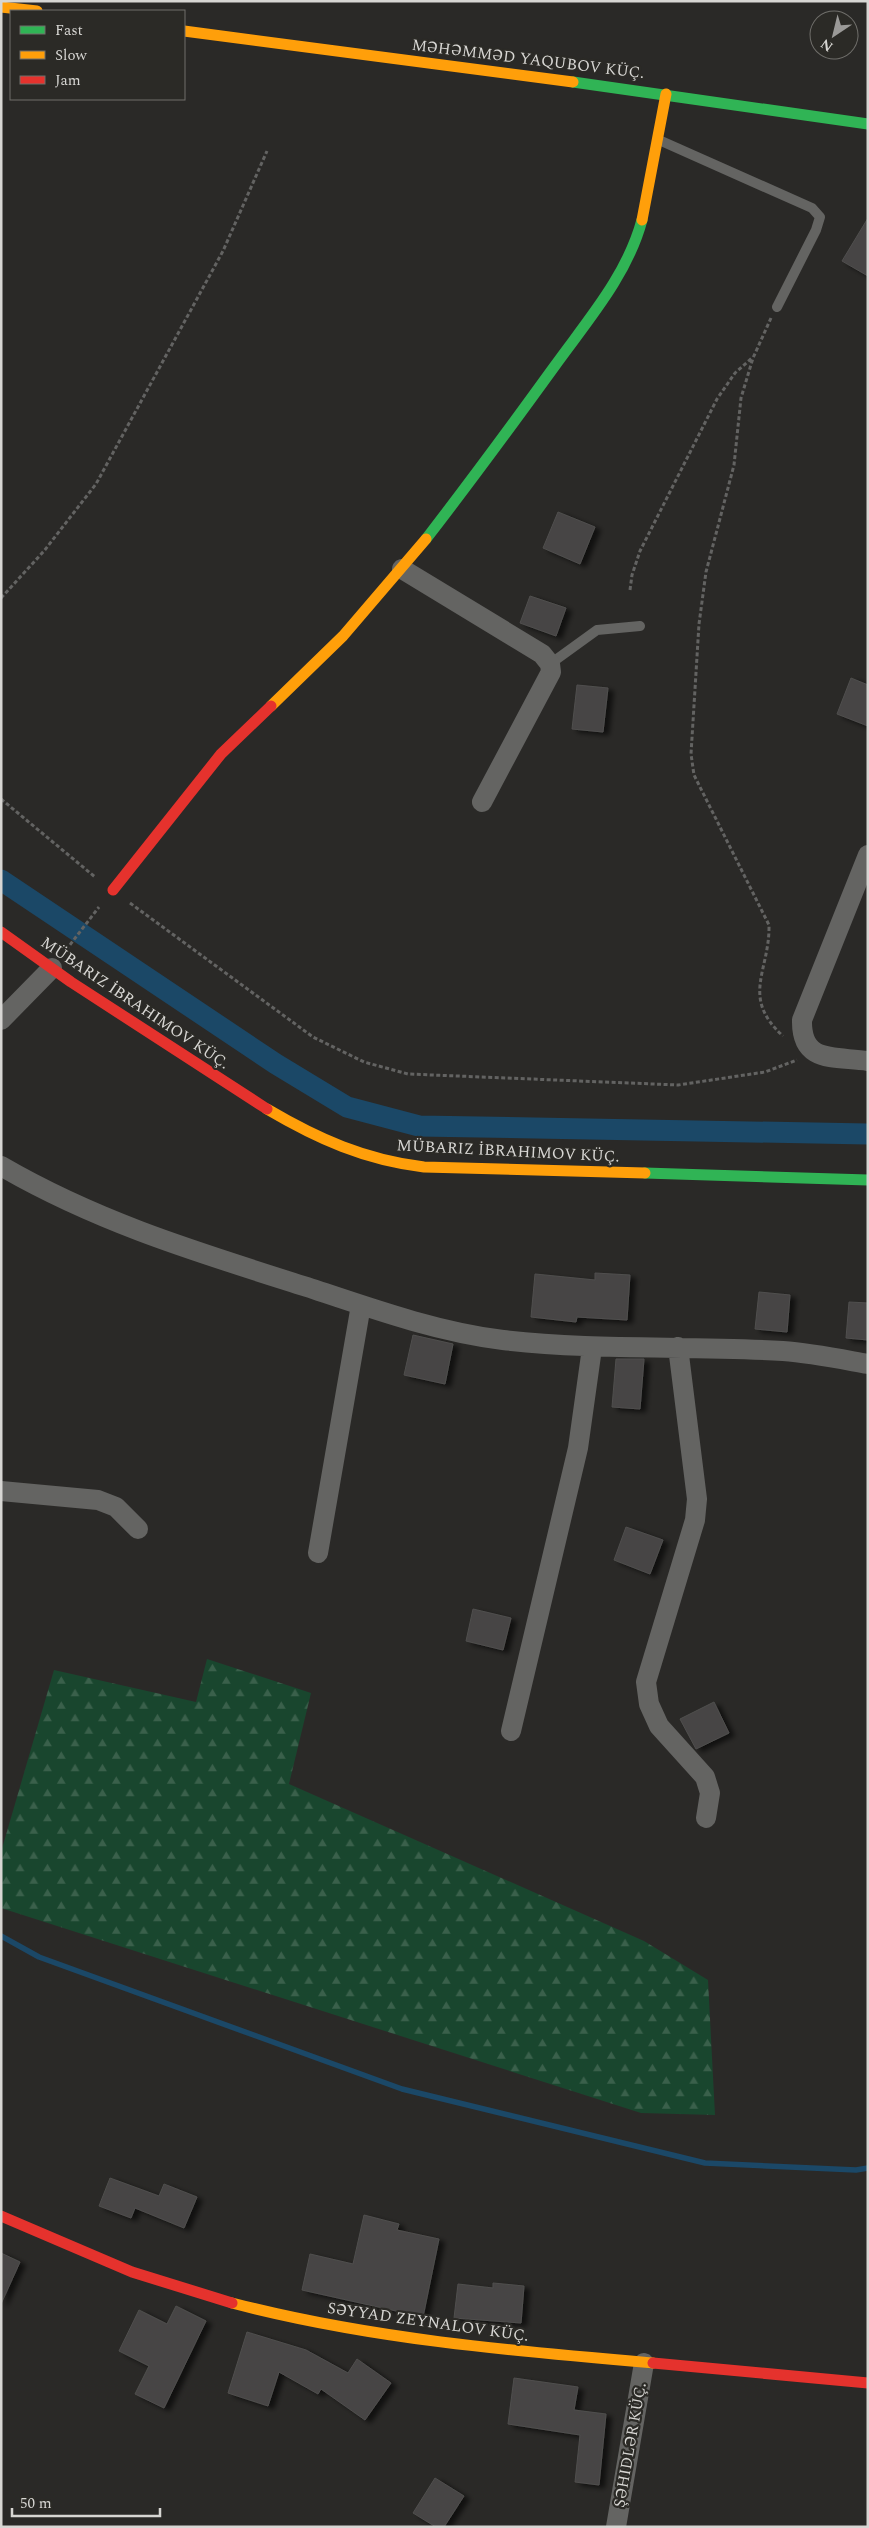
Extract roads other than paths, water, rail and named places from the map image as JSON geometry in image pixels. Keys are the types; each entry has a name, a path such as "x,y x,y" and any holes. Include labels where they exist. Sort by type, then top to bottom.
{"street":[{"path":"1,6 30,10"},
{"name":"MƏHƏMMƏD YAQUBOV KÜÇ.","path":"185,30 666,94 868,124"},
{"path":"112,890 221,754 343,636 402,569 470,484 617,279 633,246 643,214 666,94"},
{"path":"402,569 542,654 550,664 551,672 482,802"},
{"path":"868,855 802,1020 802,1034 807,1047 814,1054 868,1061"},
{"name":"MÜBARIZ İBRAHIMOV KÜÇ.","path":"5,938 218,1078 303,1130 355,1153 390,1163 424,1167 868,1180"},
{"path":"1,1020 52,968"},
{"path":"1,1166 87,1211 158,1240 361,1305 440,1327 501,1340 592,1348 678,1347 786,1351 868,1364"},
{"path":"318,1553 361,1305"},
{"path":"678,1347 697,1499 695,1520 646,1682 649,1704 659,1726 705,1778 710,1793 706,1818"},
{"path":"511,1731 578,1448 592,1348"},
{"path":"1,1491 98,1500 116,1507 138,1529"},
{"name":"SƏYYAD ZEYNALOV KÜÇ.","path":"1,2216 132,2272 204,2296 278,2315 471,2347 868,2383"},
{"name":"ŞƏHIDLƏR KÜÇ.","path":"616,2527 644,2363"}],"lane":[{"path":"658,139 812,208 820,217 777,307"},
{"path":"550,664 597,630 640,626"}],"waterway":[{"path":"1,880 276,1064 347,1107 419,1126 868,1134"},
{"path":"1,1936 39,1957 402,2089 705,2163 856,2170 868,2168"}]}
